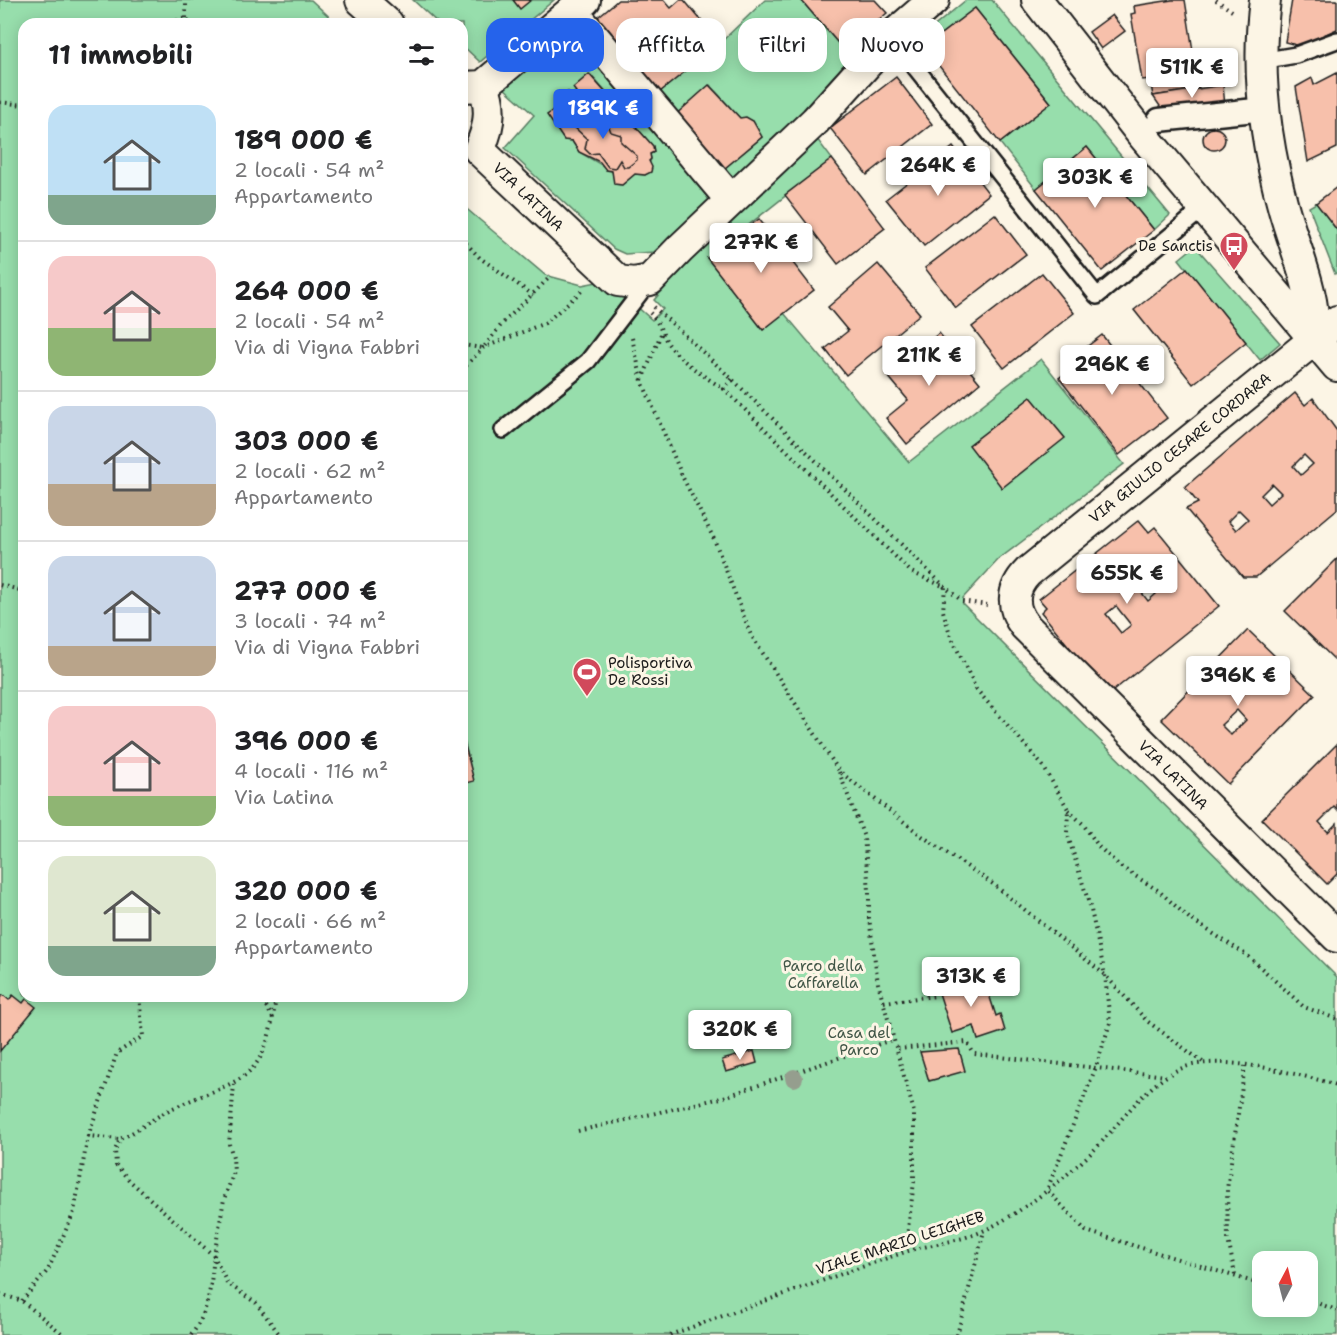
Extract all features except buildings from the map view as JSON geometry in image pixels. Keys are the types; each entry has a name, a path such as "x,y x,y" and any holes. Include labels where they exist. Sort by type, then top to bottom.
{"street":[{"path":"361,0 381,18"},
{"path":"913,18 934,0"},
{"path":"1037,0 1150,126 1204,208 1326,330"},
{"path":"1264,0 1261,61 1269,144 1282,200 1312,298 1326,330 1337,366"},
{"path":"473,87 578,5 731,200"},
{"path":"650,280 814,122 859,72"},
{"name":"VIA LATINA","path":"473,87 489,104 490,112 485,138 479,150 618,281 634,283 650,280"},
{"path":"1150,126 1265,109"},
{"name":"VIA GIULIO CESARE CORDARA","path":"1014,609 1016,592 1022,578 1028,572 1326,330"},
{"name":"VIA LATINA","path":"1014,609 1025,626 1337,937"}],"lane":[{"path":"1261,61 1296,55 1337,40"},
{"path":"919,72 1097,296 1204,208"},
{"path":"504,430 588,361 650,280"}],"path":[{"path":"186,0 186,18"},
{"path":"0,102 18,104"},
{"path":"468,245 480,258 533,295"},
{"path":"468,364 502,324 551,276"},
{"path":"468,346 483,348 545,323 589,285"},
{"path":"660,312 962,601"},
{"path":"626,314 642,381 683,478 714,539 752,635 839,771 864,837 869,918 878,983 914,1112 914,1182 905,1252"},
{"path":"655,318 670,347 686,362 724,389 911,572 945,587"},
{"path":"642,381 662,333"},
{"path":"724,389 732,379"},
{"path":"0,585 18,590"},
{"path":"945,587 943,611 950,634 976,689 1043,766 1068,809 1083,824 1098,847 1121,867 1159,891 1190,918 1248,956 1304,1007 1337,1019"},
{"path":"839,771 922,836 993,884 1105,975 1147,1021 1204,1063"},
{"path":"1068,809 1067,832 1091,910 1105,975 1110,1023 1096,1067 1047,1190 1086,1232 1252,1281"},
{"path":"884,1002 935,996"},
{"path":"22,1300 48,1270 74,1212 88,1136 117,1053 143,1036 140,1002"},
{"path":"264,1002 273,1018"},
{"path":"88,1136 120,1139 135,1133 170,1110 234,1084 256,1066 267,1046 275,1002"},
{"path":"578,1131 721,1098 894,1039"},
{"path":"898,1048 968,1042 974,1054 1167,1076"},
{"name":"VIALE MARIO LEIGHEB","path":"670,1335 905,1252 984,1230 1047,1190 1091,1153 1142,1097 1167,1076 1184,1067 1204,1063 1245,1066 1301,1075 1337,1085"},
{"path":"1235,1275 1228,1239 1227,1189 1245,1066"},
{"path":"191,1335 199,1325 205,1311 224,1199 234,1172 229,1144 234,1084"},
{"path":"120,1139 115,1150 116,1165 214,1256 227,1283 256,1303 280,1335"},
{"path":"957,1335 984,1230"},
{"path":"0,1294 22,1300 64,1335"},
{"path":"1318,1303 1337,1310"}],"green space":[{"name":"Parco della Caffarella","path":"0,0 311,0 330,18 18,18 18,1002 468,1002 468,210 545,275 582,285 607,280 652,320 663,309 654,300 689,260 817,139 832,159 707,258 763,330 784,313 909,462 1041,359 1124,464 999,559 963,598 963,604 1337,977 1337,1335 0,1335"},
{"path":"413,0 554,0 533,18 486,18 486,57 480,62 468,51 468,18 432,18"},
{"path":"765,0 801,0 816,18 746,18"},
{"path":"966,0 992,0 1170,215 1154,230 1087,147 1036,189 1000,143 1051,103 975,8 945,31 944,18"},
{"path":"738,26 738,72 827,72 827,30 839,44 839,72 850,72 728,184 719,173 762,137 753,121 740,118 710,85 673,117 655,96 684,72 726,72 726,37"},
{"path":"604,67 710,200 654,252 625,254 614,249 505,148 534,115 504,88 522,72 604,72","holes":["590,74 653,146 654,152 650,154 651,159 645,175 635,174 622,185 615,184 612,171 579,152 572,141 564,140 555,126 563,104 559,100 567,92 571,97 576,92 574,87"]},
{"path":"1316,203 1337,230 1337,272 1335,274 1309,207"},
{"path":"1195,246 1280,343 1260,360 1179,259"}],"place":[{"name":"De Sanctis","path":"1234,272"},
{"name":"Polisportiva De Rossi","path":"587,698"}],"park label":[{"name":"Casa del Parco","path":"859,1042"}]}
